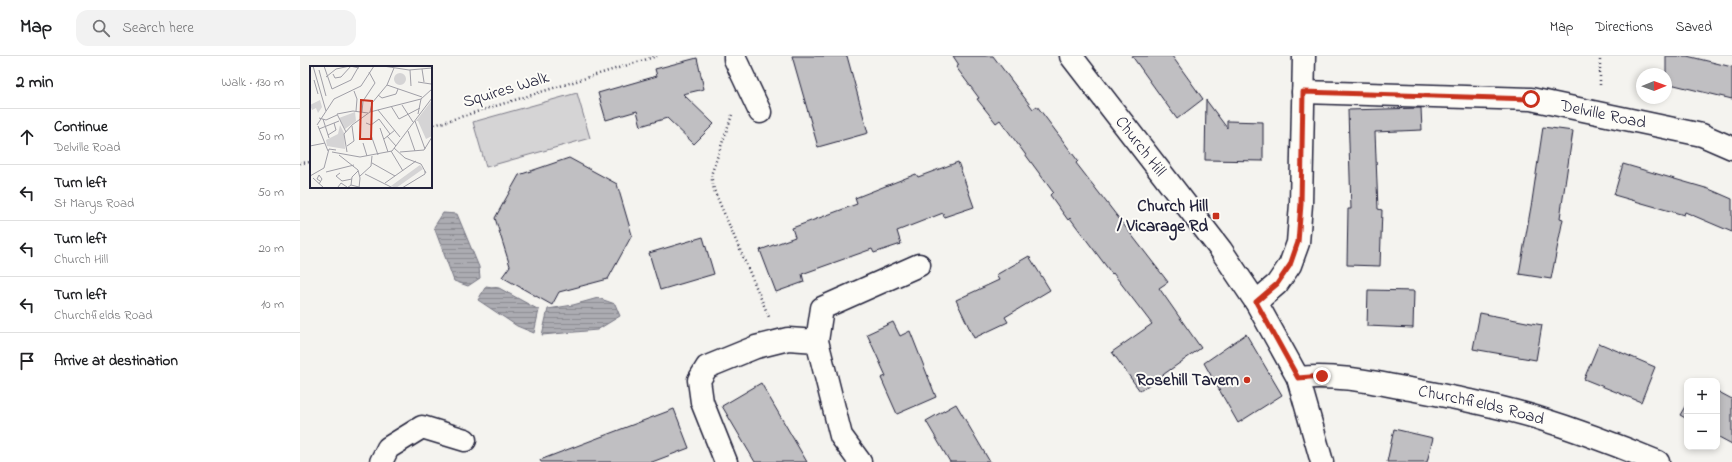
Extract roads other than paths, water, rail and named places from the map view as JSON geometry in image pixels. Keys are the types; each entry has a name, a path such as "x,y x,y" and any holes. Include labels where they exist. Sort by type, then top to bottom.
{"street":[{"name":"Church Hill","path":"1071,56 1221,250 1256,302 1298,378 1322,462"},
{"path":"1256,302 1277,284 1290,265 1298,242 1301,204 1304,56"},
{"path":"739,57 744,79 760,112"},
{"name":"Delville Road","path":"1303,92 1531,99 1702,135 1732,148"},
{"path":"860,462 841,436 817,341 822,308 918,265"},
{"path":"726,462 702,402 699,380 707,367 756,347 788,339 817,341"},
{"name":"Churchfields Road","path":"1298,378 1322,376 1344,377 1456,398 1533,416 1599,438 1658,462"},
{"path":"381,462 388,448 422,427 465,440"}],"place":[{"name":"Church Hill / Vicarage Rd","path":"1216,216"},
{"name":"Rosehill Tavern","path":"1247,380"}]}
